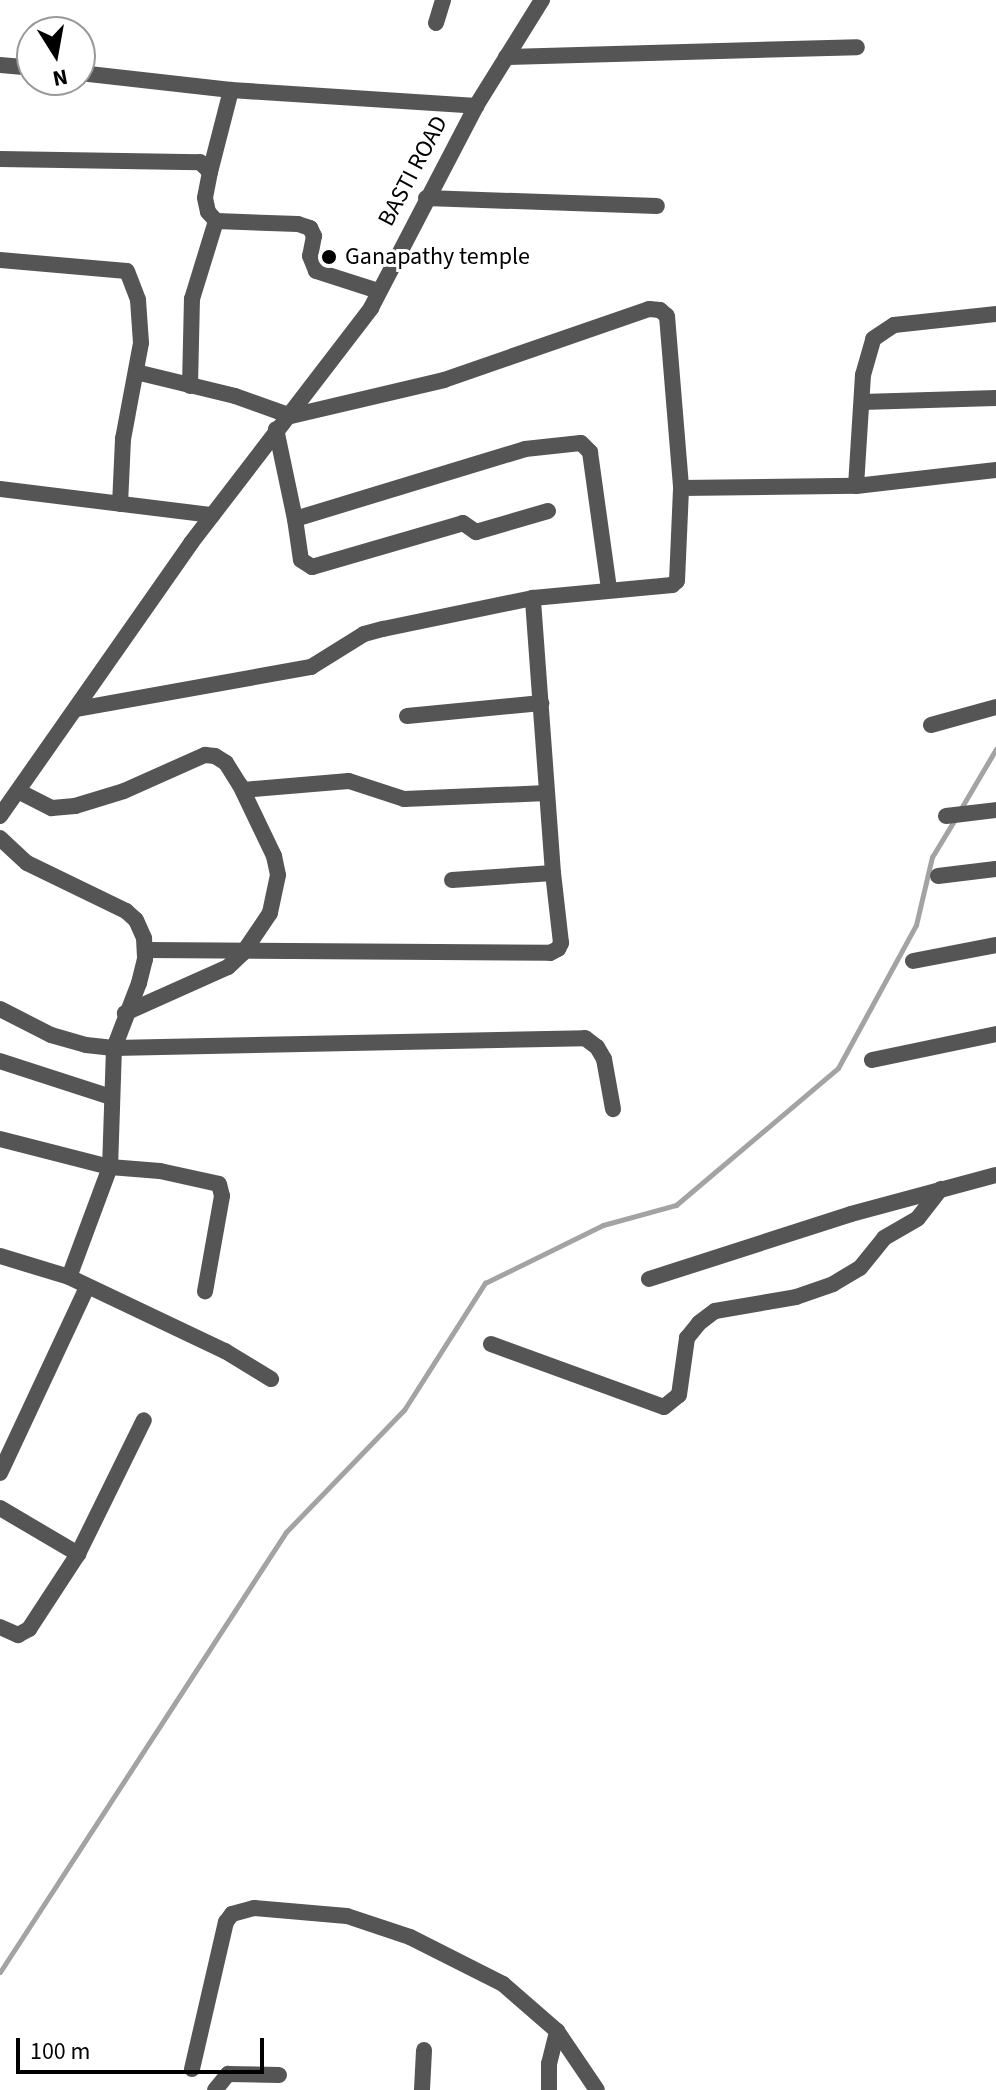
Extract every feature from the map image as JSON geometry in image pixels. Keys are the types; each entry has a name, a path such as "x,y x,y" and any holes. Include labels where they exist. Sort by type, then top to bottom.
{"street":[{"path":"436,23 443,0"},
{"name":"BASTI ROAD","path":"0,816 212,515 371,308 476,106 542,0"},
{"path":"506,57 857,47"},
{"path":"96,75 231,90 476,106"},
{"path":"231,90 205,198 208,212 216,221 298,224 310,228 314,236 310,256 316,271 378,291"},
{"path":"0,159 200,162 210,172"},
{"path":"426,198 657,206"},
{"path":"190,386 192,299 216,221"},
{"path":"0,260 127,271 138,300 141,343 123,439 120,504"},
{"path":"77,709 295,671 320,664 364,634 533,598 669,586 677,581 681,488 667,316 660,310 649,309 444,380 291,416 235,396 136,372"},
{"path":"856,486 862,402 873,339 886,327 996,314"},
{"path":"862,402 996,398"},
{"path":"276,429 301,560 312,567 463,523 476,532 548,511"},
{"path":"295,519 525,449 581,443 590,452 609,589"},
{"path":"681,488 856,486 996,470"},
{"path":"0,489 212,515"},
{"path":"145,950 550,953 561,943 533,598"},
{"path":"407,716 541,703"},
{"path":"931,725 996,707"},
{"path":"18,791 52,808 75,806 124,791 205,755 215,756 226,763 243,790 274,856 278,875 270,913 243,953 214,976 125,1013"},
{"path":"243,790 349,781 378,794 404,799 547,793"},
{"path":"946,816 996,810"},
{"path":"0,838 27,863 126,911 140,929 145,950 139,983 114,1048 110,1167 69,1277"},
{"path":"938,876 996,869"},
{"path":"452,880 553,873"},
{"path":"913,961 996,945"},
{"path":"0,1009 51,1035 86,1045 114,1048 585,1038 597,1047 604,1059 613,1109"},
{"path":"872,1060 996,1034"},
{"path":"0,1061 111,1097"},
{"path":"0,1139 110,1167 160,1171 219,1184 222,1196 205,1291"},
{"path":"649,1279 851,1214 996,1175"},
{"path":"491,1344 664,1407 679,1395 687,1338 699,1323 715,1311 796,1297 833,1284 860,1268 884,1238 918,1218 941,1189"},
{"path":"0,1256 69,1277 191,1334 271,1379"},
{"path":"0,1473 87,1287"},
{"path":"0,1627 18,1635 29,1629 78,1554 144,1420"},
{"path":"0,1508 78,1554"},
{"path":"192,2069 226,1922 232,1914 254,1908 330,1913 410,1937 503,1984 557,2031 597,2090"},
{"path":"549,2090 549,2064 557,2031"},
{"path":"422,2090 424,2050"},
{"path":"215,2090 228,2074 279,2075"}],"waterway":[{"path":"960,810 996,749"},
{"path":"0,1972 286,1532 404,1410 485,1283 603,1225 676,1205 838,1068 916,925 932,857 955,819"}],"place":[{"name":"Ganapathy temple","path":"329,257"}]}
